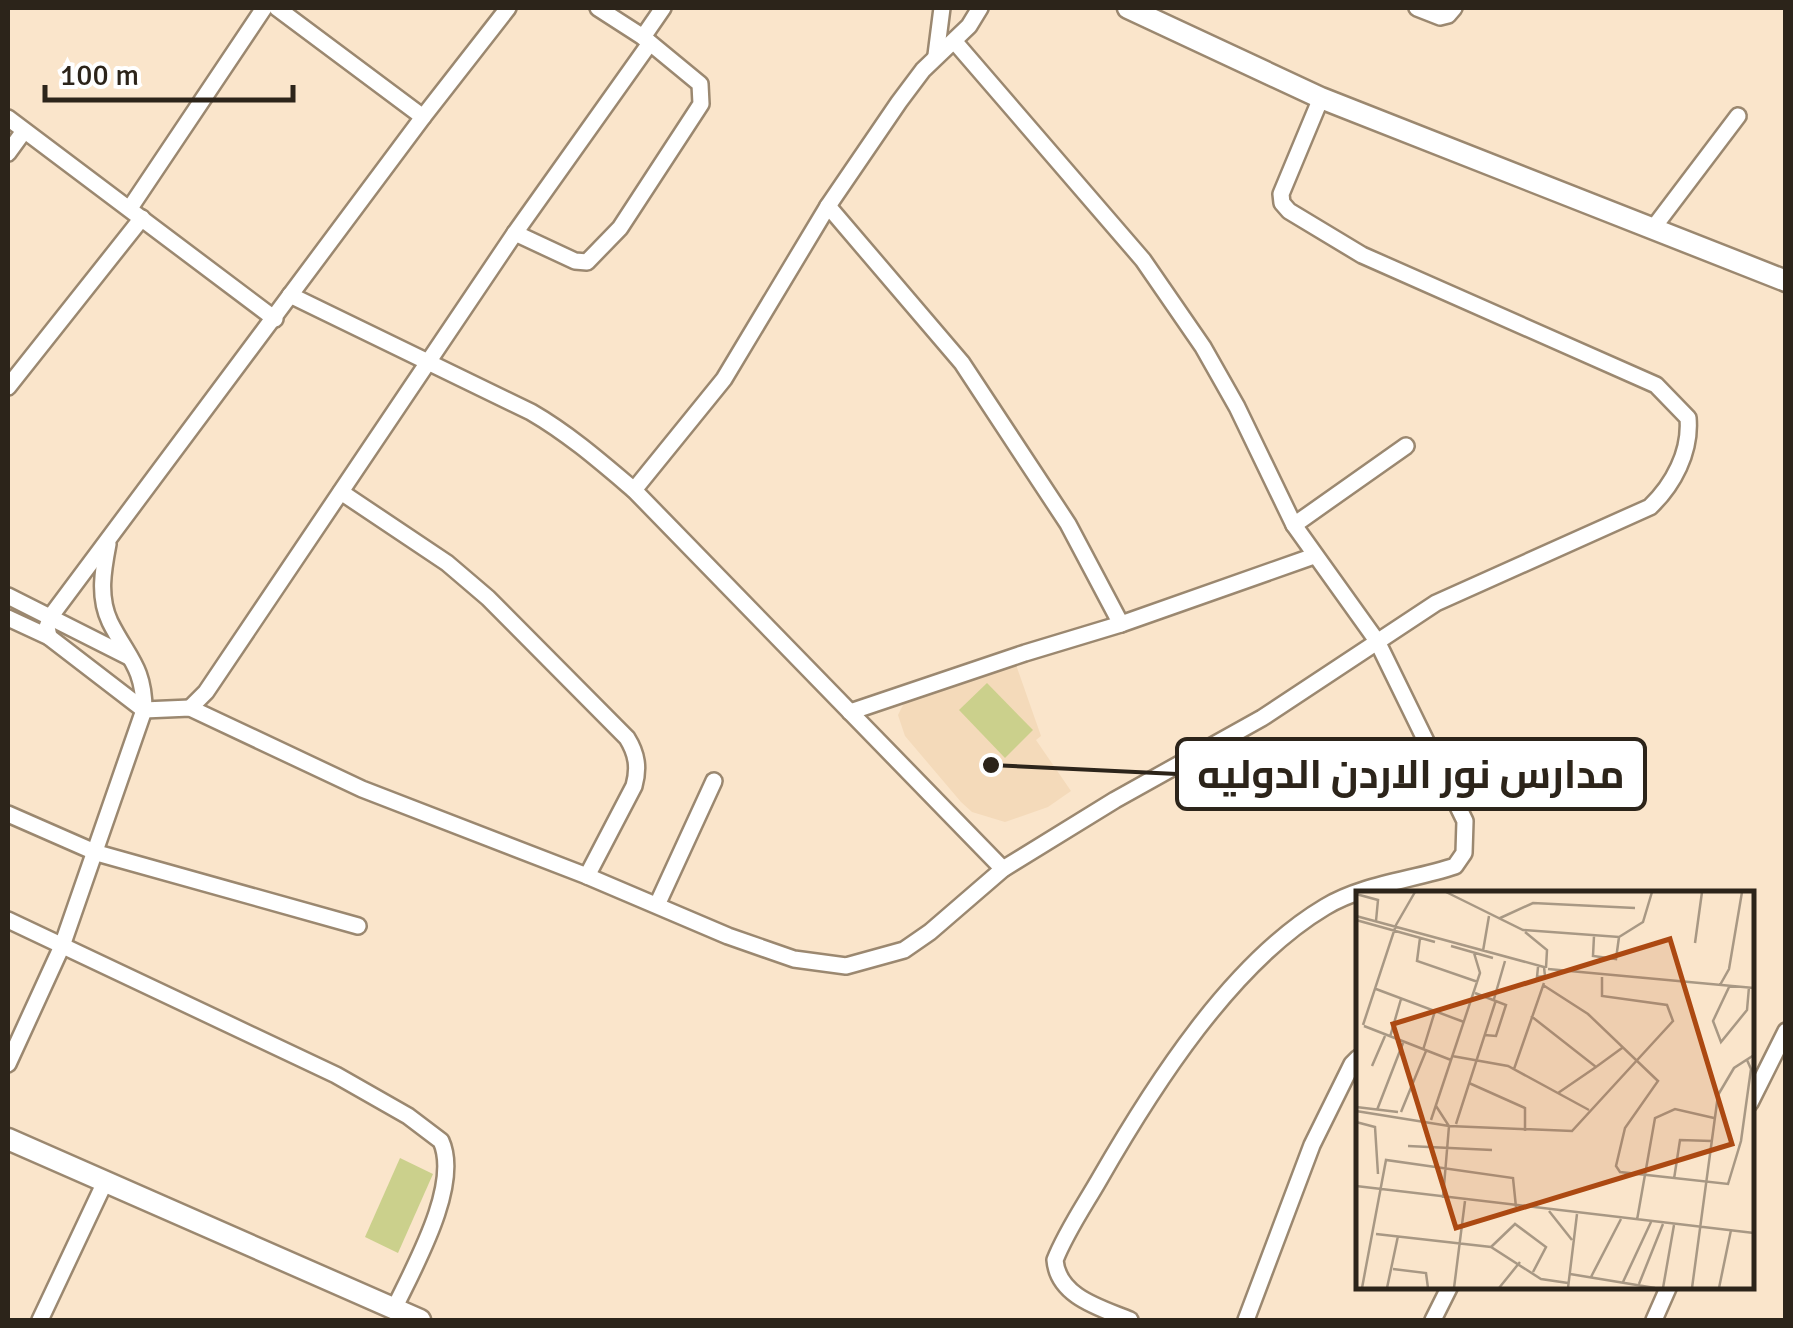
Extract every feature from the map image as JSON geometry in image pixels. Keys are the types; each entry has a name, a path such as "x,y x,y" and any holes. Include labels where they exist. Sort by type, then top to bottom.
{"street":[{"path":"8,386 136,213 264,8"},
{"path":"277,8 422,117"},
{"path":"49,637 51,616 422,117 508,8"},
{"path":"515,233 575,261 586,262 620,228 701,104 700,84 646,40 598,8"},
{"path":"190,708 206,692 646,40 663,8"},
{"path":"936,55 942,8"},
{"path":"634,490 724,379 828,206 899,102 936,55 955,42 980,8"},
{"path":"1128,8 1321,98 1786,281"},
{"path":"1417,8 1440,17 1454,8"},
{"path":"955,42 1144,260 1171,297 1237,407 1294,525 1378,641 1465,821 1464,852 1455,866 1366,891"},
{"path":"8,618 49,637 144,710 190,708 362,789 765,950 820,964 846,966 904,950 1003,869 1115,800 1262,718 1436,604 1650,507 1666,492 1680,463 1688,418 1656,385 1362,255 1288,212 1281,194 1321,98"},
{"path":"1654,227 1738,116"},
{"path":"8,118 275,319"},
{"path":"8,152 24,131"},
{"path":"828,206 962,363 1068,524 1121,624"},
{"path":"290,295 547,421 634,490 1003,869"},
{"path":"1294,525 1406,446"},
{"path":"341,492 461,575 627,738 636,756 638,773 587,876"},
{"path":"8,1064 62,946 144,710 144,685 109,620 101,583 109,539"},
{"path":"850,712 1314,556"},
{"path":"8,596 132,659"},
{"path":"657,905 714,780"},
{"path":"8,814 97,853 358,926"},
{"path":"1130,1320 1074,1294 1056,1271 1055,1260 1111,1158 1187,1041 1280,938 1356,894"},
{"path":"8,920 336,1075 408,1116 441,1142 447,1175 420,1255 394,1309"},
{"path":"1753,1097 1786,1031"},
{"path":"1246,1320 1312,1145 1356,1060"},
{"path":"8,1140 420,1320"},
{"path":"40,1320 105,1182"},
{"path":"1433,1320 1449,1288"},
{"path":"1654,1320 1668,1288"}],"shaded area":[{"path":"1015,662 1041,736 1036,740 1071,791 1048,807 1005,822 972,812 961,802 905,736 898,715 906,699"}],"green space":[{"path":"987,683 1033,730 1005,758 959,710"},
{"path":"400,1158 433,1174 398,1253 365,1237"}],"place":[{"name":"مدارس نور الاردن الدوليه","path":"991,765"}]}
